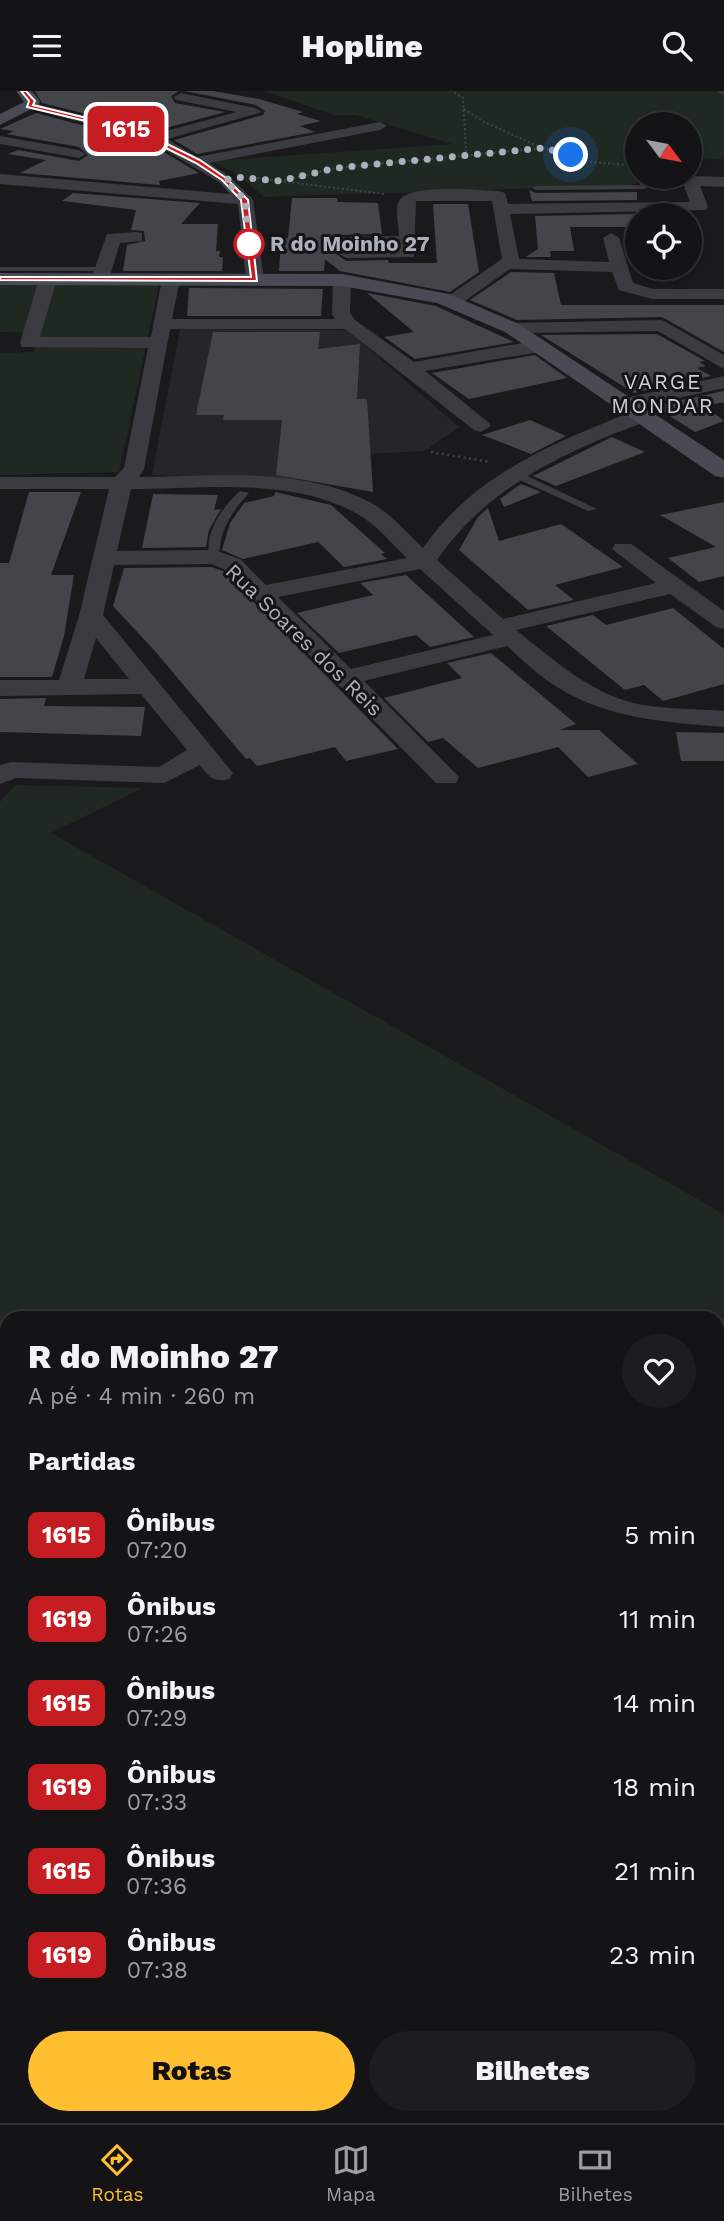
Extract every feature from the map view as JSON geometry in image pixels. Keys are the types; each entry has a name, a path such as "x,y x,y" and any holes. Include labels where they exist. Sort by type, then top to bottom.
{"street":[{"path":"155,138 255,113 181,97"},
{"path":"0,120 28,100"},
{"path":"0,102 28,100 155,138 225,180 245,200 255,279"},
{"path":"198,162 380,126"},
{"path":"0,140 79,154"},
{"path":"0,153 18,143"},
{"path":"0,179 245,200"},
{"path":"702,181 724,181"},
{"path":"407,241 406,203 411,197 421,194 502,202 625,205"},
{"path":"453,301 511,260 502,202"},
{"path":"702,207 722,211"},
{"path":"102,274 113,238 136,237"},
{"path":"611,238 625,286 642,293 724,294"},
{"path":"508,264 619,267"},
{"path":"0,279 48,279 102,274 171,279 342,280 400,288 453,301 512,328 724,471"},
{"path":"48,279 29,343 160,333 349,324"},
{"path":"69,689 91,616 123,481 134,469 171,279"},
{"path":"342,280 341,314 349,324 410,368 481,426"},
{"path":"512,328 662,325 724,362"},
{"path":"410,368 538,346"},
{"path":"260,593 425,561 432,549 460,518 518,472 633,411 724,381"},
{"path":"0,483 268,483 329,492 369,511 504,633 564,681 598,699 639,712 724,719"},
{"path":"624,549 675,586 718,612"},
{"path":"103,558 214,557"},
{"name":"Rua Soares dos Reis","path":"214,557 232,564 446,777"},
{"path":"344,678 675,586"},
{"path":"91,616 220,773"},
{"path":"0,688 147,686"},
{"path":"0,776 11,770 164,775 203,752"}],"lane":[{"path":"536,188 625,187"},
{"path":"0,269 102,274"},
{"path":"518,472 592,509"},
{"name":"Rua Soares dos Reis","path":"214,557 213,537 230,508 244,493"}],"path":[{"path":"452,91 463,98 466,152 461,156"},
{"path":"464,109 482,121 543,148 589,162 625,165"},
{"path":"280,181 336,168 543,148"},
{"path":"225,180 236,177 380,194 421,194"},
{"path":"431,452 483,460 518,472"}],"shaded area":[{"path":"264,91 724,91 724,159 702,160 702,112 625,112 625,185 264,197 240,176 212,161 452,144 356,115 334,115"},
{"path":"0,285 159,285 119,472 0,475 0,353 34,352 39,333 0,332"},
{"path":"180,329 347,330 459,427 425,451 313,457 316,480 152,475"},
{"path":"15,785 142,788 51,833 724,1214 724,1311 0,1311 0,802"}],"building":[{"path":"35,91 179,91 171,96 175,103 225,112 155,131 42,103"},
{"path":"184,91 213,91 259,99 303,112 297,114 321,121 300,126 315,132 197,154 174,140 263,115 265,111 256,105"},
{"path":"36,113 149,143 199,173 159,181 160,185 20,173 46,160 8,154 18,150 79,161 88,155 79,147 7,134 14,131 0,129"},
{"path":"529,190 536,193 637,192 637,200 532,201"},
{"path":"73,193 200,203 181,224 218,224 216,251 220,251 219,257 223,257 222,271 123,271 127,245 145,241 144,231 131,230 136,210 62,201"},
{"path":"292,198 337,198 338,202 378,203 382,234 338,235 335,253 346,261 388,260 389,263 437,263 433,204 468,204 479,272 450,292 340,271 325,259 324,271 279,271 281,238 288,238"},
{"path":"625,214 625,227 570,227 574,251 550,251 551,257 526,257 538,249 535,216"},
{"path":"511,272 554,273 561,305 724,305 724,352 662,317 517,320 470,300"},
{"path":"189,288 323,289 321,316 187,316"},
{"path":"367,293 436,306 514,342 415,359 384,337 414,332"},
{"path":"213,332 320,332 318,349 360,344 357,399 367,399 373,492 276,475 282,420 223,420 224,415 196,415"},
{"path":"657,334 705,361 699,362 706,366 697,368 711,376 634,393 541,335"},
{"path":"535,355 567,378 469,399 432,373"},
{"path":"724,391 724,402 705,406 724,421 695,432 654,406"},
{"path":"530,420 566,436 531,454 482,435"},
{"path":"612,437 645,452 556,486 533,476"},
{"path":"521,484 541,492 504,507 500,499"},
{"path":"29,492 81,492 51,575 74,575 64,636 52,677 0,677 0,563 9,563"},
{"path":"275,492 331,505 385,553 381,554 387,559 344,567 318,542 243,559 222,550 230,523 244,503 274,496"},
{"path":"153,494 218,495 214,510 221,509 209,530 206,547 142,548"},
{"path":"724,502 724,576 699,582 668,558 716,547 660,515"},
{"path":"488,508 499,541 561,524 623,567 555,585 574,600 528,610 459,550 478,517"},
{"path":"211,567 223,571 398,749 346,761 335,747 257,766 250,758 246,759 113,606 124,568"},
{"path":"406,575 474,637 430,647 416,635 339,653 297,613 373,595 360,583"},
{"path":"673,608 724,649 724,684 663,701 644,685 625,690 546,626 593,615 606,625"},
{"path":"491,653 576,724 560,730 599,730 638,764 588,777 558,747 478,768 443,738 428,742 384,698 462,678 447,663"},
{"path":"46,698 44,706 145,707 141,736 0,732 0,699"},
{"path":"676,732 724,733 724,761 681,761"}],"waterway":[{"path":"720,91 724,92"}],"bus line":[{"name":"1615","path":"0,279 255,279 245,200 243,195 224,179 155,138 29,106 32,101 24,91"}],"place":[{"name":"R do Moinho 27","path":"249,244"}],"district":[{"name":"VARGE MONDAR","path":"663,394"}],"route":[{"path":"249,244 245,200 243,195 225,180 236,177 280,181 307,172 336,168 543,148 571,155"}]}
